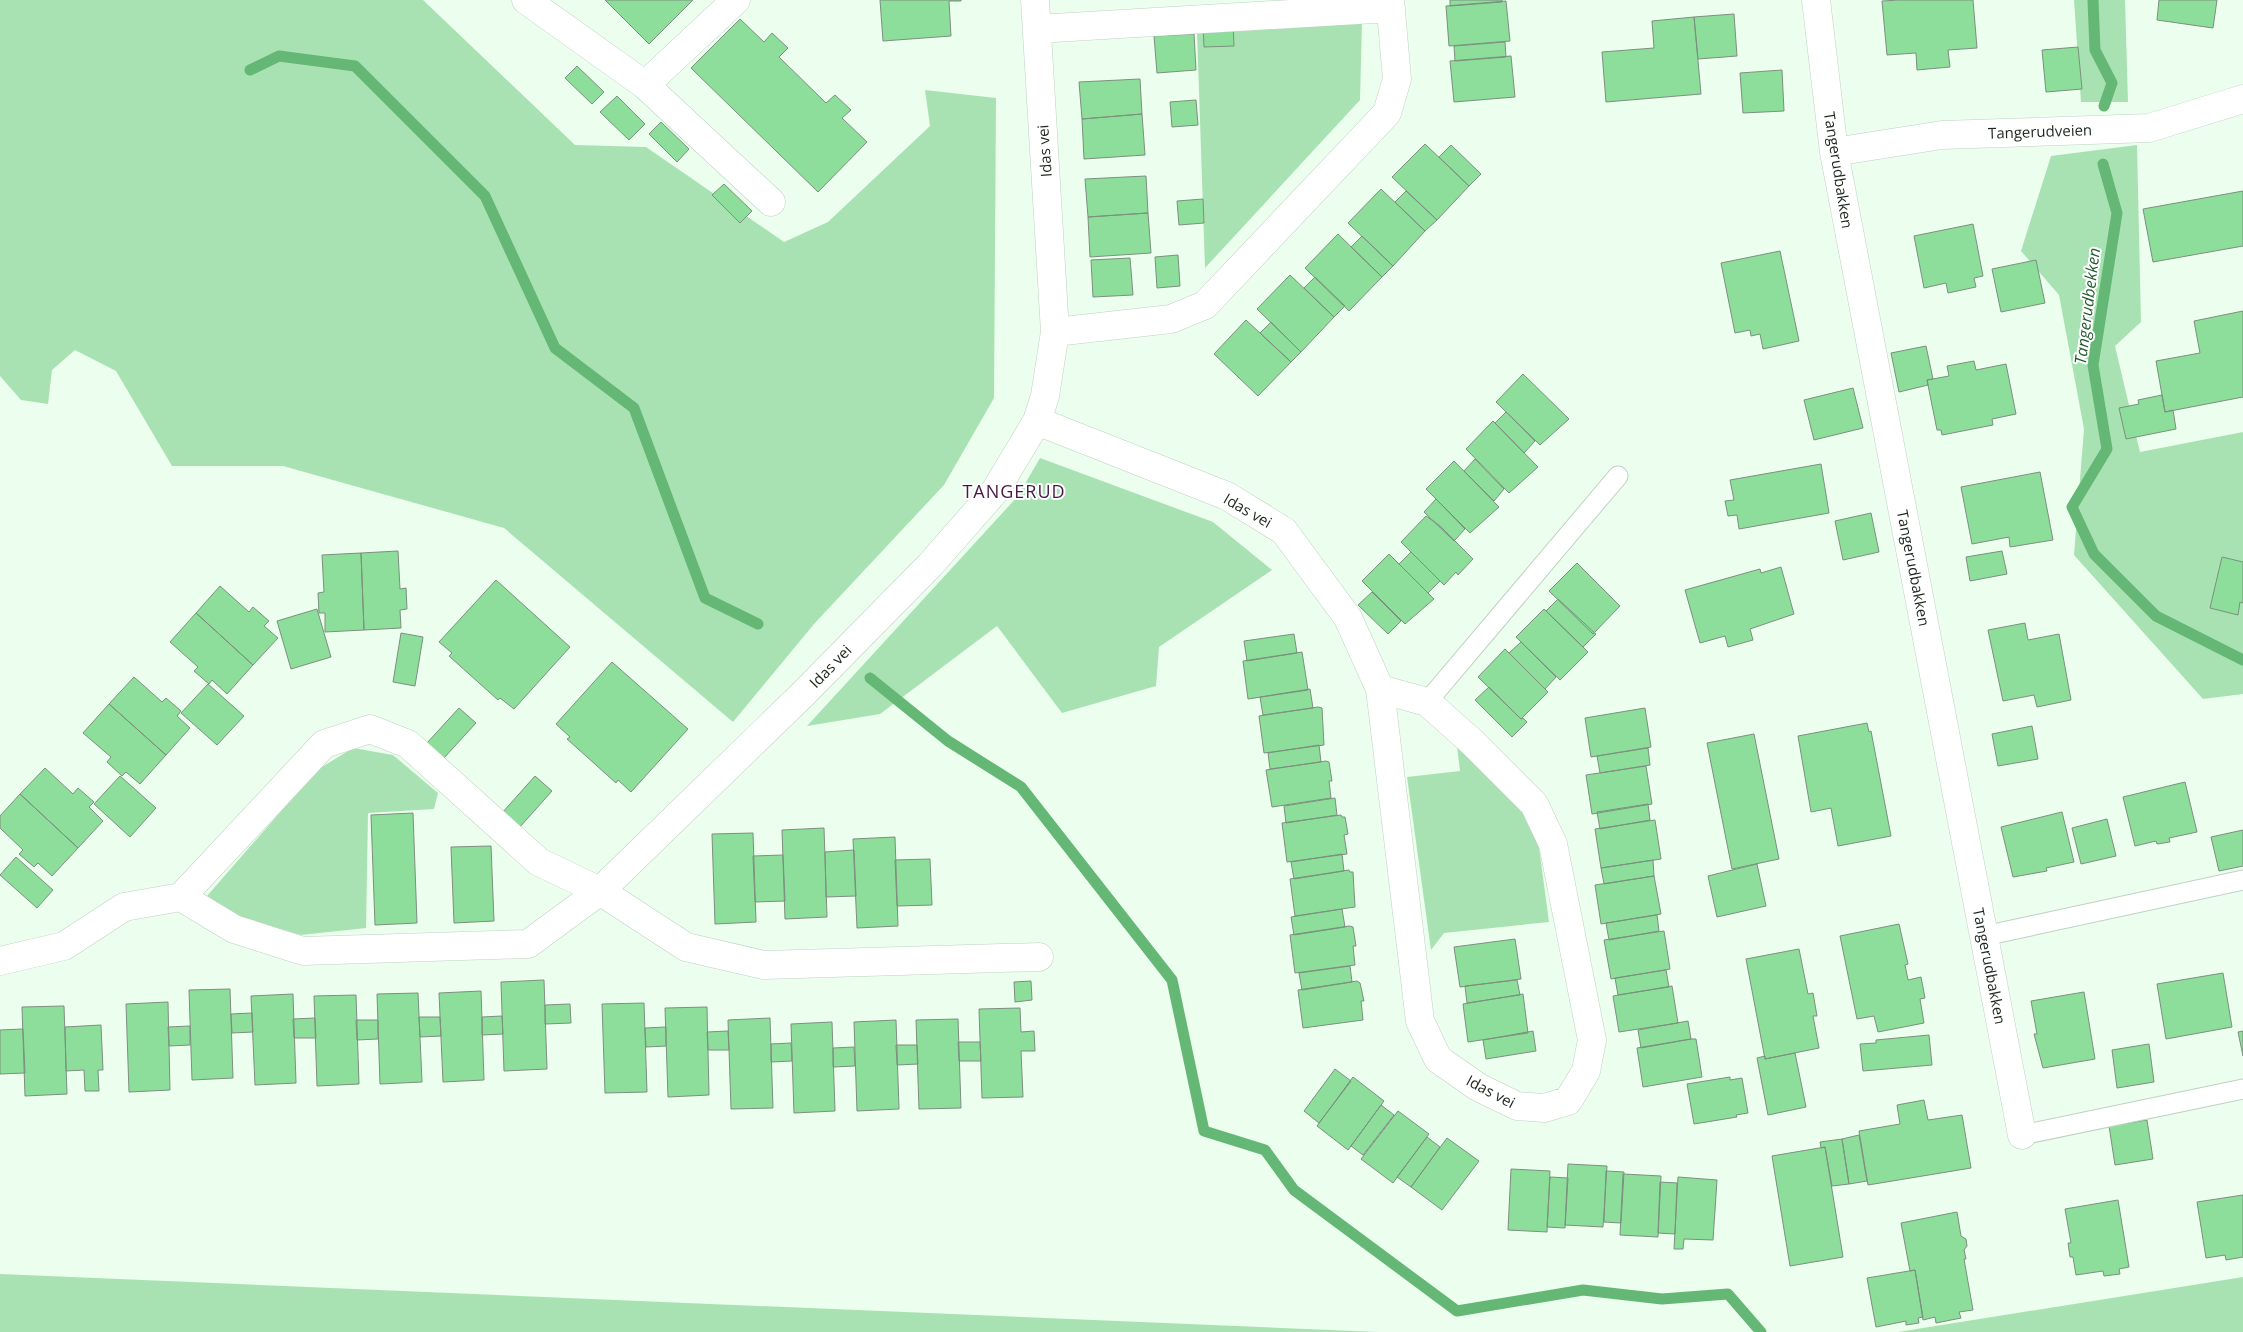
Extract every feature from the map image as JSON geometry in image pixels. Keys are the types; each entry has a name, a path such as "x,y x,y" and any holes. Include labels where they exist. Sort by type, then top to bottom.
{"street":[{"path":"526,0 645,85 771,202"},
{"path":"645,85 736,0"},
{"name":"Idas vei","path":"181,897 234,929 304,951 528,944 600,891 803,694 930,564 994,491 1037,421 1045,396 1055,332 1035,0"},
{"name":"Tangerudbakken","path":"1816,0 1834,152 2022,1135"},
{"path":"1037,29 1391,4 1397,79 1387,113 1205,305 1172,319 1055,332"},
{"name":"Tangerudveien","path":"1834,152 1942,135 2149,128 2243,99"},
{"name":"Idas vei","path":"1037,421 1227,496 1284,531 1348,618 1380,689 1420,1021 1438,1059 1478,1087 1517,1106 1544,1108 1568,1101 1586,1070 1592,1040 1553,844 1534,804 1472,742 1427,702 1380,689"},
{"path":"0,961 64,946 124,906 181,897 324,744 370,729 408,744 538,862 600,891 686,946 764,965 1039,957"}],"lane":[{"path":"1427,702 1618,476"},
{"path":"1984,936 2243,880"},
{"path":"2022,1135 2243,1089"}],"green space":[{"path":"0,0 423,0 575,145 646,147 784,242 828,222 930,126 925,90 996,98 994,398 944,485 814,624 733,722 504,528 283,466 172,466 116,371 75,350 52,370 48,404 21,400 0,376"},
{"path":"2074,0 2125,0 2128,102 2081,102"},
{"path":"1362,22 1360,100 1205,268 1197,32"},
{"path":"2137,145 2141,322 2115,346 2140,452 2243,432 2243,694 2203,699 2074,555 2084,429 2059,295 2021,251 2051,156"},
{"path":"1040,458 1213,522 1272,570 1159,647 1156,686 1062,713 997,626 880,714 807,726 1018,496"},
{"path":"1457,746 1536,825 1549,922 1444,933 1431,950 1407,777 1460,771"},
{"path":"353,748 393,755 438,793 434,809 368,813 366,928 301,935 241,919 207,896 317,770"},
{"path":"0,1274 1378,1332 0,1332"},
{"path":"2243,1277 2243,1332 1898,1332"}],"building":[{"path":"605,0 693,0 649,44"},
{"path":"880,0 961,1 949,1 951,36 883,41"},
{"path":"1450,0 1502,0 1502,2 1450,6"},
{"path":"1973,0 1977,48 1948,50 1950,67 1917,70 1916,53 1887,55 1882,1"},
{"path":"2159,0 2217,0 2213,28 2157,20"},
{"path":"1506,1 1510,41 1449,46 1446,6"},
{"path":"1734,14 1737,56 1698,59 1694,17"},
{"path":"1694,17 1701,94 1606,102 1602,52 1654,48 1652,21"},
{"path":"740,19 764,42 772,33 788,48 779,57 826,103 835,95 851,110 842,118 867,142 818,192 691,68"},
{"path":"1233,22 1234,46 1204,47 1203,24"},
{"path":"1194,34 1196,70 1157,73 1154,36"},
{"path":"1505,42 1506,57 1455,61 1454,46"},
{"path":"2078,47 2082,89 2046,92 2042,50"},
{"path":"1511,56 1515,97 1454,102 1450,61"},
{"path":"577,66 604,92 592,104 565,78"},
{"path":"1782,70 1784,111 1743,113 1740,73"},
{"path":"1140,79 1142,114 1082,119 1079,82"},
{"path":"617,96 645,124 629,140 600,112"},
{"path":"1196,100 1198,125 1172,127 1170,102"},
{"path":"1142,114 1145,155 1084,159 1082,119"},
{"path":"661,122 689,149 677,162 649,134"},
{"path":"1425,144 1469,186 1437,220 1392,177"},
{"path":"1451,145 1481,174 1469,186 1439,157"},
{"path":"1146,176 1148,213 1088,217 1085,179"},
{"path":"724,184 752,211 740,223 712,195"},
{"path":"1381,189 1425,231 1393,266 1348,223"},
{"path":"1406,191 1437,220 1425,231 1395,202"},
{"path":"2243,191 2243,246 2153,262 2143,209"},
{"path":"1203,199 1204,223 1179,225 1177,201"},
{"path":"1148,213 1151,253 1090,257 1088,217"},
{"path":"1973,224 1983,276 1974,278 1976,287 1948,293 1946,283 1924,288 1914,236"},
{"path":"1338,234 1382,277 1349,311 1305,268"},
{"path":"1362,236 1393,266 1382,277 1351,247"},
{"path":"1780,251 1799,341 1763,349 1760,334 1751,336 1750,330 1735,333 1721,263"},
{"path":"1178,255 1180,286 1157,288 1155,257"},
{"path":"1130,258 1133,295 1093,297 1091,260"},
{"path":"2036,260 2045,303 2001,312 1992,269"},
{"path":"1290,275 1334,317 1301,352 1257,309"},
{"path":"1315,277 1345,306 1334,317 1304,288"},
{"path":"2243,311 2243,397 2165,412 2156,361 2200,353 2194,321"},
{"path":"1246,320 1291,362 1258,396 1214,354"},
{"path":"1271,322 1301,352 1291,362 1260,333"},
{"path":"1926,346 1933,379 1927,380 1928,385 1899,392 1891,353"},
{"path":"1974,361 1976,370 2006,364 2016,414 1992,419 1993,425 1942,435 1941,430 1937,430 1927,380 1949,376 1947,366"},
{"path":"1523,374 1569,419 1540,445 1496,402"},
{"path":"1853,388 1863,428 1814,440 1804,400"},
{"path":"2162,395 2165,412 2173,410 2176,429 2126,439 2119,408 2139,404 2138,400"},
{"path":"1506,412 1535,441 1524,453 1495,423"},
{"path":"1493,421 1538,467 1509,493 1466,449"},
{"path":"1475,459 1504,489 1494,501 1464,471"},
{"path":"1454,461 1499,507 1470,533 1426,489"},
{"path":"1821,464 1829,513 1739,529 1737,515 1728,516 1725,501 1734,500 1730,480"},
{"path":"2040,472 2053,540 2010,547 2009,537 1972,544 1961,487"},
{"path":"1436,499 1465,529 1454,541 1424,512"},
{"path":"1871,513 1879,552 1843,560 1835,521"},
{"path":"1426,516 1440,526 1473,559 1458,575 1456,572 1444,585 1401,542"},
{"path":"398,551 400,589 406,588 407,609 400,610 401,628 364,630 361,553"},
{"path":"2002,551 2007,574 1970,581 1966,557"},
{"path":"1411,552 1440,581 1428,593 1399,564"},
{"path":"361,553 364,630 325,632 325,613 319,613 318,593 324,592 322,555"},
{"path":"1389,554 1434,599 1405,624 1362,581"},
{"path":"2222,557 2243,562 2243,603 2240,602 2238,615 2210,608"},
{"path":"1577,563 1620,606 1593,634 1549,591"},
{"path":"1781,567 1794,614 1750,629 1753,640 1728,647 1725,636 1700,643 1685,590 1760,569 1761,573"},
{"path":"496,580 570,647 514,709 500,698 498,700 449,656 452,653 439,642"},
{"path":"220,586 249,612 253,607 269,621 264,626 278,638 253,665 196,613"},
{"path":"1372,592 1401,621 1388,634 1358,605"},
{"path":"1558,599 1596,634 1583,647 1546,611"},
{"path":"317,609 331,657 291,669 277,621"},
{"path":"1544,609 1588,652 1560,680 1516,637"},
{"path":"196,613 253,665 227,694 212,680 209,684 194,671 198,667 170,642"},
{"path":"2025,623 2028,640 2059,634 2071,700 2037,707 2034,695 2003,701 1988,630"},
{"path":"401,633 423,637 415,686 393,682"},
{"path":"1294,634 1297,653 1247,661 1244,641"},
{"path":"1521,642 1556,677 1545,689 1509,653"},
{"path":"1505,649 1548,692 1521,719 1478,677"},
{"path":"1302,652 1308,690 1248,699 1243,661"},
{"path":"612,662 688,729 631,792 618,780 616,783 567,739 570,737 556,724"},
{"path":"134,677 162,702 166,698 181,711 177,716 190,728 166,755 109,704"},
{"path":"208,684 244,716 217,745 181,713"},
{"path":"1489,687 1521,719 1523,718 1527,722 1512,737 1475,700"},
{"path":"1310,689 1313,708 1263,715 1260,697"},
{"path":"109,704 166,755 140,784 126,772 122,776 107,762 111,757 83,733"},
{"path":"459,708 476,723 443,759 426,744"},
{"path":"1322,708 1324,745 1264,753 1259,716"},
{"path":"1645,708 1651,747 1591,757 1585,718"},
{"path":"1867,723 1869,732 1871,731 1891,836 1838,846 1831,808 1811,812 1798,736"},
{"path":"2032,726 2038,759 1998,766 1992,734"},
{"path":"1754,734 1779,859 1732,869 1707,743"},
{"path":"1319,745 1321,762 1270,769 1268,753"},
{"path":"1648,748 1650,765 1600,773 1597,756"},
{"path":"1329,762 1332,781 1329,781 1331,798 1272,807 1266,770"},
{"path":"1646,766 1652,804 1592,814 1586,775"},
{"path":"45,768 73,794 78,788 94,802 89,807 103,821 78,848 20,794"},
{"path":"120,776 156,808 130,837 94,804"},
{"path":"535,776 552,791 519,828 502,813"},
{"path":"2185,782 2197,832 2169,838 2170,842 2157,844 2156,841 2135,846 2123,797"},
{"path":"20,794 78,848 52,876 38,863 34,867 19,854 23,850 0,828 0,816"},
{"path":"1335,798 1337,815 1286,823 1284,806"},
{"path":"1648,804 1650,820 1600,829 1597,812"},
{"path":"2062,812 2074,862 2046,868 2047,871 2013,877 2001,827"},
{"path":"413,813 417,923 375,925 371,815"},
{"path":"1341,815 1345,817 1348,834 1344,835 1347,854 1287,862 1282,823"},
{"path":"2107,819 2116,856 2081,864 2072,828"},
{"path":"1655,820 1661,859 1601,868 1595,829"},
{"path":"824,828 827,917 785,919 782,830"},
{"path":"2243,830 2243,866 2219,871 2211,837"},
{"path":"753,833 756,922 715,924 712,834"},
{"path":"895,837 898,926 857,928 853,839"},
{"path":"491,846 494,921 454,923 451,847"},
{"path":"854,850 856,896 826,897 825,852"},
{"path":"1342,854 1344,871 1294,879 1291,862"},
{"path":"783,855 785,901 755,902 753,856"},
{"path":"16,857 53,890 37,908 0,875"},
{"path":"930,859 932,905 897,906 895,860"},
{"path":"1653,860 1654,876 1604,884 1601,868"},
{"path":"1757,864 1766,906 1717,917 1708,876"},
{"path":"1349,870 1353,872 1355,907 1295,916 1290,879"},
{"path":"1654,876 1661,914 1601,924 1595,885"},
{"path":"1342,909 1345,927 1294,935 1291,917"},
{"path":"1657,915 1659,931 1609,940 1606,923"},
{"path":"1899,924 1908,964 1905,965 1908,980 1921,977 1925,998 1920,999 1924,1023 1878,1032 1874,1016 1857,1019 1840,936"},
{"path":"1353,927 1356,946 1353,946 1355,965 1295,973 1290,935"},
{"path":"1664,931 1670,969 1611,979 1604,940"},
{"path":"1515,939 1521,979 1460,987 1454,947"},
{"path":"1799,949 1808,994 1813,993 1817,1016 1813,1016 1819,1048 1765,1059 1746,959"},
{"path":"1350,966 1352,982 1302,990 1299,973"},
{"path":"1666,970 1669,987 1618,995 1615,978"},
{"path":"2223,973 2232,1027 2166,1039 2157,984"},
{"path":"544,980 547,1069 504,1071 501,982"},
{"path":"1517,980 1520,995 1467,1003 1465,986"},
{"path":"1031,981 1032,1000 1015,1002 1014,982"},
{"path":"1357,981 1360,983 1364,1001 1361,1001 1363,1020 1303,1028 1298,990"},
{"path":"1672,986 1678,1023 1619,1032 1613,996"},
{"path":"230,989 233,1078 192,1080 189,990"},
{"path":"481,991 484,1080 443,1082 439,993"},
{"path":"2084,992 2095,1059 2043,1068 2034,1034 2037,1034 2031,1001"},
{"path":"418,993 422,1082 380,1084 377,994"},
{"path":"293,994 296,1083 255,1085 251,996"},
{"path":"1523,994 1528,1033 1468,1042 1463,1004"},
{"path":"356,995 359,1084 317,1086 314,996"},
{"path":"168,1002 170,1090 129,1092 126,1004"},
{"path":"644,1003 647,1092 605,1093 602,1004"},
{"path":"570,1004 571,1023 545,1024 545,1005"},
{"path":"64,1006 67,1094 25,1096 22,1007"},
{"path":"707,1007 709,1095 668,1097 665,1008"},
{"path":"1020,1008 1021,1032 1034,1031 1035,1051 1021,1051 1023,1097 982,1098 979,1009"},
{"path":"252,1013 253,1032 232,1033 231,1014"},
{"path":"502,1016 503,1034 482,1035 482,1017"},
{"path":"419,1017 440,1017 441,1036 420,1037"},
{"path":"315,1018 316,1038 294,1038 293,1019"},
{"path":"770,1018 773,1108 731,1109 728,1020"},
{"path":"958,1019 961,1108 919,1109 916,1020"},
{"path":"356,1020 378,1020 378,1039 357,1040"},
{"path":"896,1020 899,1109 857,1111 854,1022"},
{"path":"1688,1021 1691,1039 1641,1048 1638,1030"},
{"path":"832,1022 835,1111 794,1113 791,1024"},
{"path":"101,1025 103,1070 98,1070 99,1091 85,1091 84,1070 66,1071 65,1027"},
{"path":"190,1026 190,1045 169,1046 168,1027"},
{"path":"666,1027 666,1046 646,1047 645,1028"},
{"path":"23,1029 25,1073 0,1074 0,1030"},
{"path":"728,1031 729,1050 708,1050 707,1032"},
{"path":"1533,1031 1536,1051 1486,1059 1483,1040"},
{"path":"2243,1031 2243,1056 2238,1032"},
{"path":"1929,1035 1932,1065 1863,1071 1860,1044 1876,1043 1876,1040"},
{"path":"1696,1039 1702,1077 1643,1087 1637,1048"},
{"path":"958,1042 980,1042 981,1061 959,1061"},
{"path":"791,1043 792,1061 771,1062 771,1044"},
{"path":"2149,1044 2154,1082 2117,1088 2112,1050"},
{"path":"896,1045 917,1045 918,1064 897,1065"},
{"path":"854,1047 855,1066 833,1067 833,1048"},
{"path":"1795,1053 1806,1107 1768,1115 1757,1058 1765,1056 1765,1059"},
{"path":"1335,1069 1351,1081 1319,1123 1304,1111"},
{"path":"1353,1077 1384,1101 1348,1150 1317,1126"},
{"path":"1730,1077 1730,1080 1742,1078 1748,1113 1736,1115 1737,1117 1694,1124 1687,1084"},
{"path":"1924,1100 1928,1120 1962,1115 1971,1168 1868,1185 1859,1131 1900,1124 1897,1105"},
{"path":"1381,1105 1394,1115 1363,1155 1351,1146"},
{"path":"1398,1111 1429,1134 1393,1183 1361,1159"},
{"path":"2147,1120 2153,1159 2115,1165 2109,1126"},
{"path":"1859,1135 1867,1181 1849,1184 1842,1139"},
{"path":"1427,1137 1440,1147 1411,1187 1397,1177"},
{"path":"1447,1138 1479,1161 1442,1210 1411,1187"},
{"path":"1842,1139 1849,1184 1832,1186 1825,1147 1821,1148 1820,1142"},
{"path":"1825,1147 1843,1257 1790,1266 1772,1156"},
{"path":"1568,1164 1607,1166 1603,1227 1565,1225"},
{"path":"1511,1169 1550,1171 1547,1232 1508,1230"},
{"path":"1606,1171 1624,1172 1621,1223 1604,1222"},
{"path":"1623,1174 1661,1176 1658,1237 1620,1235"},
{"path":"1550,1177 1568,1178 1565,1228 1547,1227"},
{"path":"1678,1177 1717,1180 1713,1240 1684,1239 1683,1249 1674,1249"},
{"path":"1660,1182 1677,1183 1675,1234 1658,1233"},
{"path":"2243,1195 2243,1257 2226,1260 2225,1255 2206,1258 2197,1202"},
{"path":"2118,1200 2129,1267 2119,1269 2120,1274 2104,1276 2103,1271 2076,1275 2073,1257 2070,1257 2068,1243 2071,1243 2065,1209"},
{"path":"1957,1212 1961,1236 1966,1239 1967,1246 1964,1250 1966,1259 1964,1259 1973,1310 1959,1312 1961,1318 1936,1323 1935,1317 1923,1320 1915,1270 1910,1271 1901,1223"},
{"path":"1915,1270 1923,1317 1918,1318 1919,1323 1906,1325 1906,1321 1876,1327 1867,1278"}],"waterway":[{"name":"Tangerudbekken","path":"2093,0 2095,50 2112,83 2104,106"},
{"path":"250,70 279,56 355,66 485,196 555,348 634,408 705,598 758,624"},
{"name":"Tangerudbekken","path":"2103,164 2117,213 2093,365 2107,449 2072,507 2094,554 2156,616 2243,660"},
{"path":"870,678 948,741 1021,787 1172,980 1204,1131 1265,1150 1294,1190 1457,1311 1583,1290 1662,1299 1728,1294 1761,1332"}],"district":[{"name":"TANGERUD","path":"1014,491"}]}
